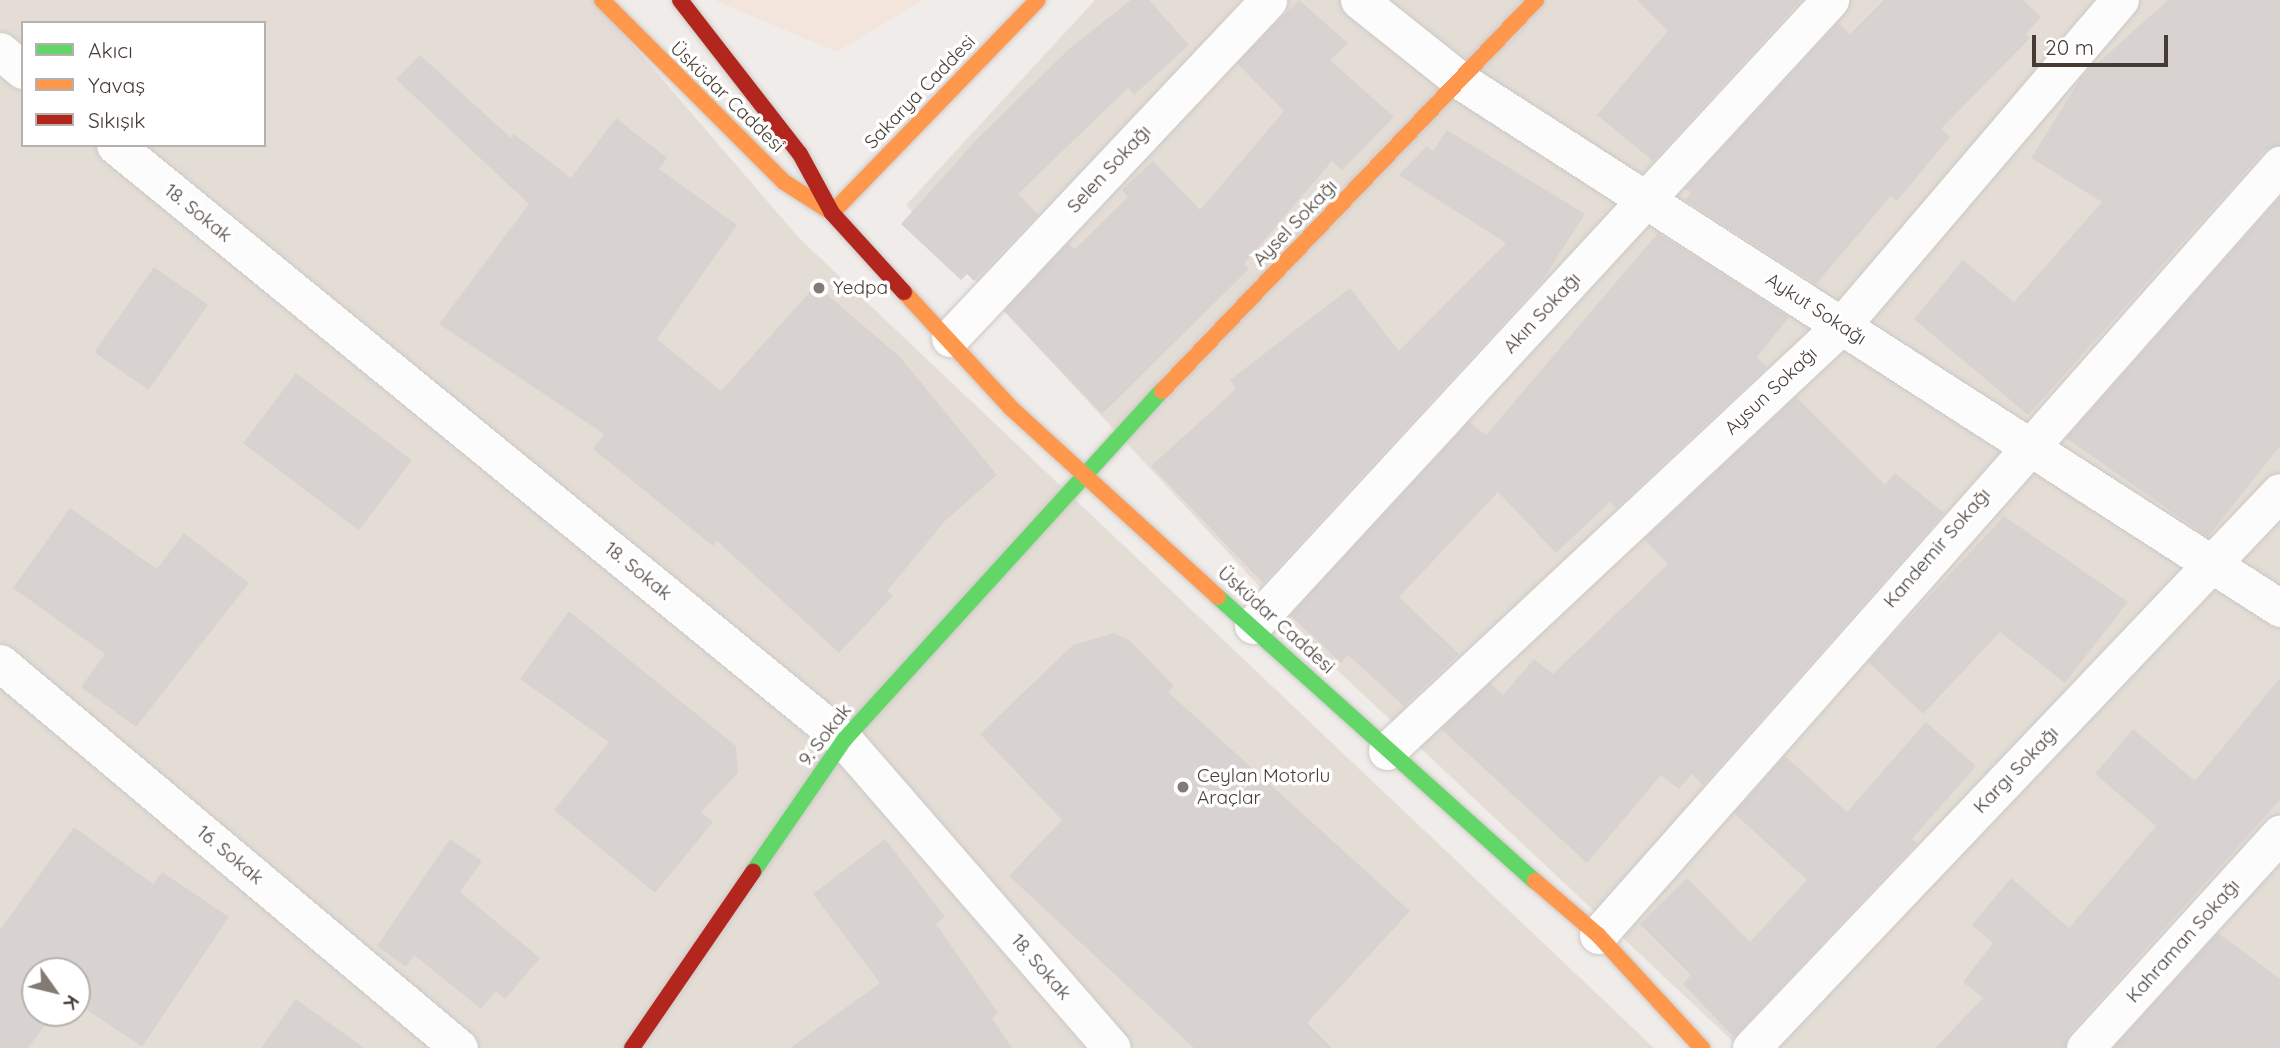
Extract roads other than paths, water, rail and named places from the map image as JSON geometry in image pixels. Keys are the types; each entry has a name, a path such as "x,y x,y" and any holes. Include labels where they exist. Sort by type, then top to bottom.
{"main road":[{"name":"Üsküdar Caddesi","path":"602,0 783,182 832,213 950,338 1011,408 1253,625 1387,751 1598,935 1702,1048"},
{"name":"Üsküdar Caddesi","path":"680,0 800,154 832,213"},
{"name":"Sakarya Caddesi","path":"832,213 1038,0"},
{"name":"Aysel Sokağı","path":"1083,474 1536,0"},
{"name":"9. Sokak","path":"632,1048 844,740 1083,474"}],"street":[{"name":"Selen Sokağı","path":"950,338 1268,0"},
{"name":"Aykut Sokağı","path":"1359,0 1461,81 1842,325 2026,448 2280,608"},
{"name":"Akın Sokağı","path":"1253,625 1830,0"},
{"name":"Aysun Sokağı","path":"1387,751 1842,325 2120,0"},
{"path":"0,51 21,68"},
{"name":"18. Sokak","path":"117,147 844,740 1112,1048"},
{"name":"Kandemir Sokağı","path":"1598,935 2026,448 2280,165"},
{"name":"Kargı Sokağı","path":"1751,1048 2280,492"},
{"name":"16. Sokak","path":"0,663 459,1048"},
{"name":"Kahraman Sokağı","path":"2085,1048 2280,834"}],"place":[{"name":"Yedpa","path":"819,288"},
{"name":"Ceylan Motorlu Araçlar","path":"1183,787"}]}
